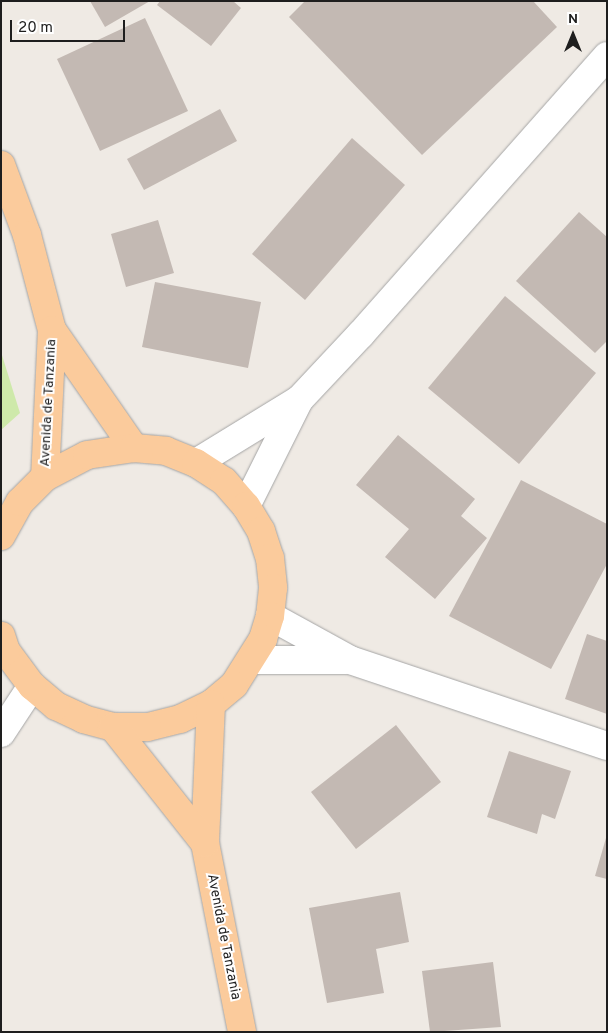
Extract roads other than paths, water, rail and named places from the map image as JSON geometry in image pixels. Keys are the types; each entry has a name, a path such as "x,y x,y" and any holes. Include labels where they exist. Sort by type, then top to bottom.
{"main road":[{"name":"Avenida de Tanzania","path":"1,166 27,235 52,330 45,477"},
{"name":"Avenida de Tanzania","path":"52,330 134,448"},
{"path":"1,536 20,502 45,477 87,455 134,448 166,452 196,463 224,481 246,506 261,531 270,558 273,588 270,616 252,660 234,685 211,704 180,719 147,727 113,727 84,719 56,706 32,686 6,652 1,636"},
{"name":"Avenida de Tanzania","path":"211,704 205,842 242,1032"},
{"name":"Avenida de Tanzania","path":"113,727 205,842"}],"street":[{"path":"196,463 299,400 361,334 607,56"},
{"path":"246,506 299,400"},
{"path":"270,616 350,660 607,746"},
{"path":"252,660 350,660"},
{"path":"1,733 32,686"}]}
